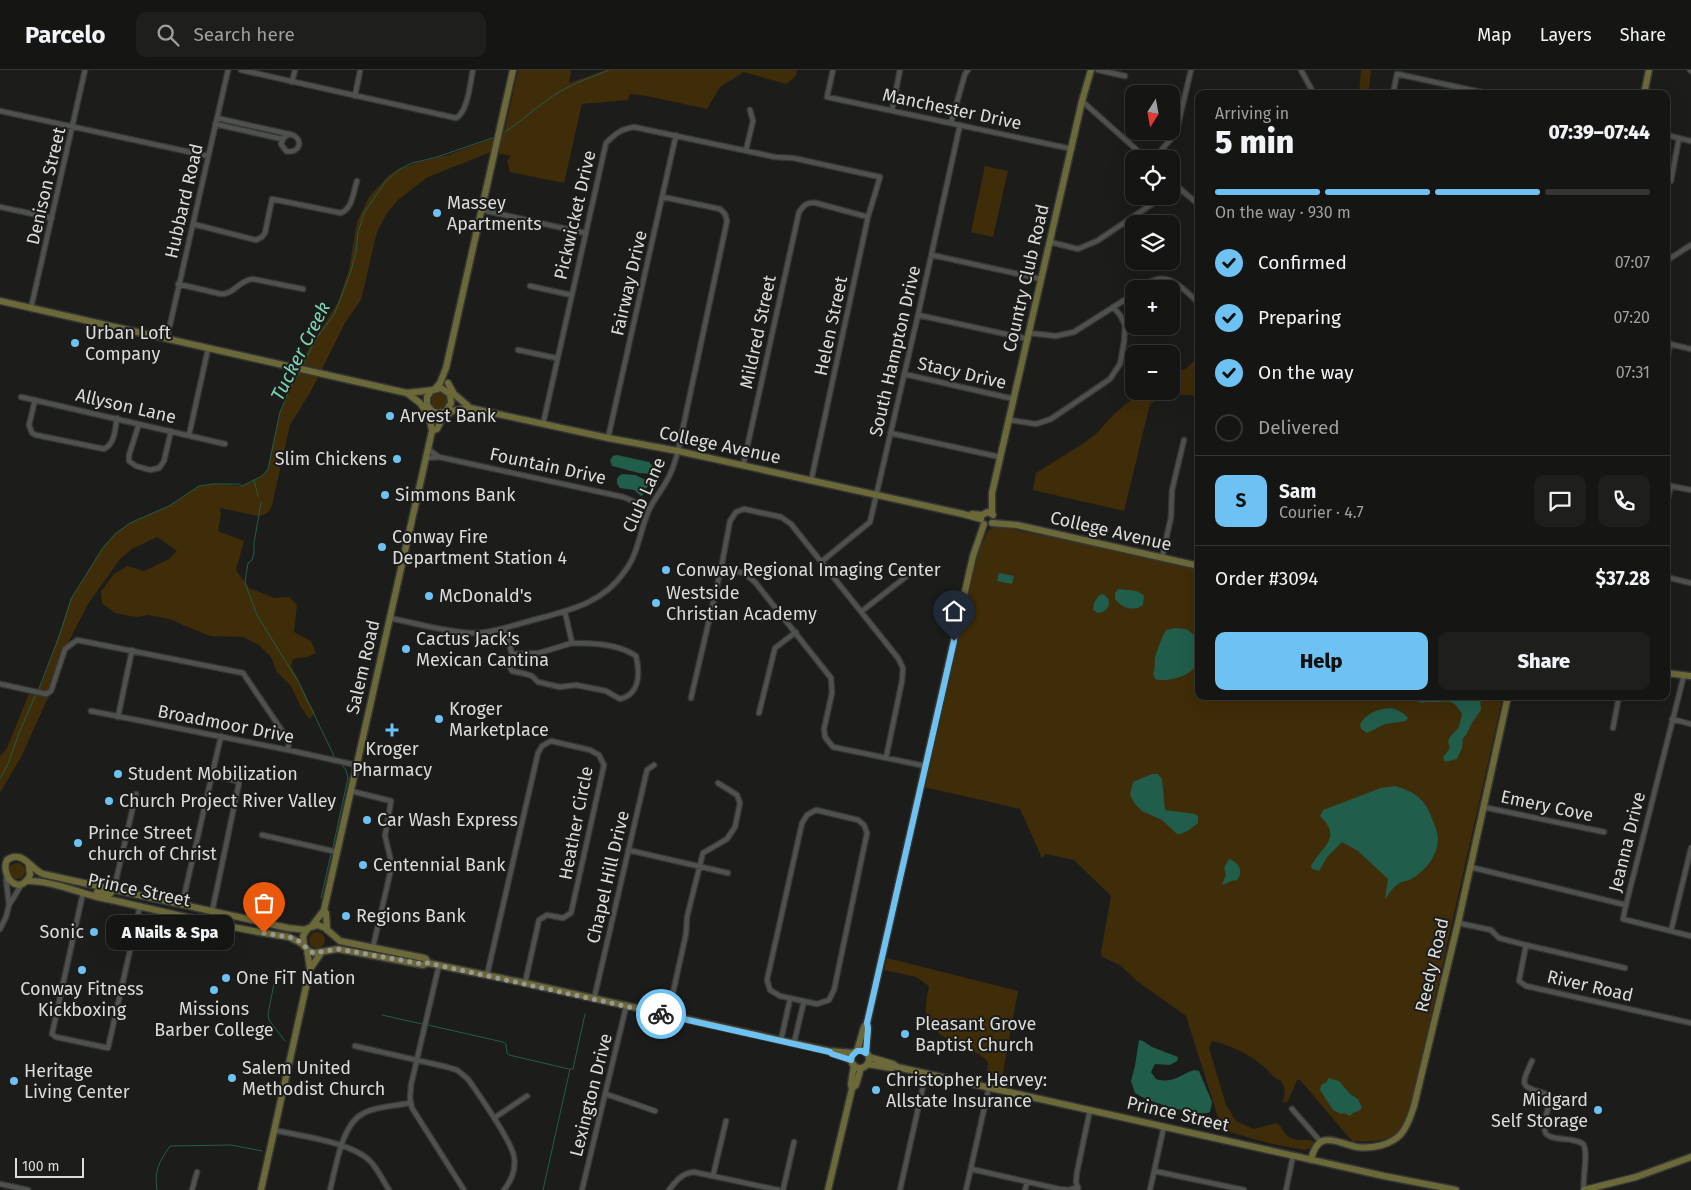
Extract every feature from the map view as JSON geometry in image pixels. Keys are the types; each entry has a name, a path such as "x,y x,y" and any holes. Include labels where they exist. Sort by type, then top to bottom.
{"main road":[{"path":"428,408 427,397 432,389 440,383 445,370 512,70"},
{"name":"Country Club Road","path":"828,1190 852,1088 856,1085 864,1027 867,1023 973,556 987,519 1082,101 1091,70"},
{"path":"1645,90 1649,70"},
{"path":"0,301 408,394 420,399 434,412 444,412 451,403 445,370"},
{"path":"448,384 454,394 469,407"},
{"path":"408,394 432,389 443,389 450,395"},
{"name":"College Avenue","path":"450,395 457,402 469,407 542,424 678,450 1195,565"},
{"name":"College Avenue","path":"444,412 469,407"},
{"name":"Salem Road","path":"428,408 433,430"},
{"path":"433,430 437,429 445,416 455,410"},
{"name":"Salem Road","path":"328,931 324,910 356,765 428,449 438,418 444,412"},
{"path":"1670,674 1687,676"},
{"name":"Reedy Road","path":"1321,1142 1331,1139 1355,1146 1380,1146 1395,1139 1405,1128 1414,1106 1458,923 1507,700"},
{"path":"18,857 25,859 29,864 30,875 24,882 14,884 3,876 3,861 18,857"},
{"name":"Prince Street","path":"29,864 43,874 293,929 309,928"},
{"name":"Prince Street","path":"24,882 43,882 144,907 289,937 305,947"},
{"path":"107,887 102,890 87,888 86,894 95,892 110,894 114,889"},
{"path":"144,907 151,902 169,906 174,903"},
{"path":"144,907 154,905 176,909 182,905"},
{"name":"Salem Road","path":"309,928 324,910"},
{"path":"232,926 242,922 259,925 264,923"},
{"path":"261,1190 310,969 303,936 309,928 320,926 328,931 330,943 310,969"},
{"name":"Prince Street","path":"328,931 340,941 373,947 439,965 782,1040 832,1054 893,1064 894,1066 1292,1156 1456,1190"},
{"path":"305,947 314,953 324,952"},
{"name":"Prince Street","path":"324,952 338,949 395,959 426,961"},
{"path":"1311,1160 1316,1147 1321,1142"},
{"path":"1584,1190 1636,1177 1691,1157"}],"street":[{"name":"Denison Street","path":"31,308 86,70"},
{"name":"Hubbard Road","path":"167,338 228,70"},
{"path":"241,70 456,118 464,110 473,70"},
{"path":"292,82 295,70"},
{"name":"Manchester Drive","path":"833,70 826,97 1072,149"},
{"path":"892,110 900,70"},
{"path":"951,123 965,74 968,70"},
{"path":"1098,70 1125,76"},
{"path":"1161,150 1173,137 1177,129 1190,70"},
{"path":"1301,70 1312,90"},
{"path":"356,96 360,71"},
{"path":"1394,90 1397,74 1470,90"},
{"path":"1082,101 1137,150"},
{"path":"746,150 753,121 750,110"},
{"path":"0,111 208,156"},
{"path":"217,118 296,136 299,141 298,147 294,151 289,152 281,144 282,139"},
{"path":"215,124 282,139 290,134"},
{"name":"South Hampton Drive","path":"821,562 870,522 960,125"},
{"name":"Pickwicket Drive","path":"542,424 606,143 614,134 623,129 634,127 880,177"},
{"name":"Fairway Drive","path":"608,438 676,135"},
{"path":"1670,136 1691,141"},
{"path":"1671,181 1679,138"},
{"name":"Helen Street","path":"811,481 868,217 880,177"},
{"path":"193,224 256,240 265,233 272,199 341,213 347,210 350,205 357,180"},
{"path":"1180,189 1195,200"},
{"name":"Club Lane","path":"389,618 457,632 481,633 565,612 597,599 625,572 635,551 643,523 671,473 678,450 727,221 725,214 720,209 663,197"},
{"name":"Mildred Street","path":"743,466 797,219 804,206 809,202 816,202 868,217"},
{"path":"1050,242 1078,249 1097,241 1151,205"},
{"path":"0,207 52,218"},
{"path":"482,210 585,233"},
{"path":"1670,258 1691,245"},
{"path":"932,255 1041,279"},
{"path":"178,284 227,294 233,292 246,279 253,278 302,289"},
{"path":"530,286 571,295"},
{"path":"1180,286 1195,299"},
{"path":"918,315 1028,336 1056,336 1074,332 1125,300"},
{"path":"1009,420 1036,424 1051,419 1110,379 1120,364 1125,324 1113,307"},
{"path":"1670,344 1691,349"},
{"path":"189,435 208,348"},
{"path":"518,350 556,358"},
{"name":"Stacy Drive","path":"904,374 1014,399"},
{"name":"Allyson Lane","path":"21,397 225,444"},
{"path":"35,400 30,430 32,433 45,437 104,449 112,443 117,418"},
{"path":"139,424 129,455 129,461 136,466 150,470 156,469 162,464 170,431"},
{"path":"890,433 1000,457"},
{"path":"1162,558 1171,517 1172,490 1184,440"},
{"name":"Fountain Drive","path":"428,449 439,457"},
{"name":"Fountain Drive","path":"426,458 439,457 623,496 650,508"},
{"path":"1670,486 1691,490"},
{"path":"691,698 721,569 730,521 736,512 744,509 781,517 791,524 898,658 902,668 902,680 886,758"},
{"path":"862,611 921,565"},
{"path":"721,569 744,573 750,578 796,632 831,678 832,693 824,729 825,738 832,746 925,766"},
{"path":"1670,578 1691,583"},
{"path":"565,612 572,643"},
{"path":"505,628 512,654"},
{"path":"759,713 775,648 796,632"},
{"path":"0,684 46,694 51,691 65,649 77,640 244,673 289,741 288,750"},
{"path":"572,643 618,648 636,656 638,673 634,692 628,697 620,699 606,691 588,687 576,685 560,687 538,682 532,676 512,671 508,665 508,659 512,654 539,653 572,643"},
{"path":"118,717 132,650"},
{"name":"Jeanna Drive","path":"1470,867 1626,905 1672,719 1687,676"},
{"path":"1613,728 1618,700"},
{"name":"Broadmoor Drive","path":"91,711 356,765"},
{"path":"1672,719 1691,724"},
{"path":"182,905 221,736"},
{"name":"Heather Circle","path":"487,975 538,753 542,746 551,741 590,750 599,755 604,765 571,913 563,918 547,915 539,920 525,983"},
{"name":"Chapel Hill Drive","path":"594,999 648,770 654,765"},
{"path":"212,775 239,783 212,912"},
{"path":"668,1015 686,934 687,917 702,853 728,839 735,827 740,803 737,795 718,784"},
{"path":"351,791 391,802 385,836 392,865 373,947"},
{"path":"114,889 136,794"},
{"name":"Emery Cove","path":"1483,807 1604,832"},
{"path":"816,810 858,820 864,825 867,833 834,990 829,1000 818,1004 790,999 770,990 767,980 802,823 807,815 816,810"},
{"path":"262,835 337,852"},
{"path":"1671,931 1691,848"},
{"path":"628,850 728,873"},
{"path":"3,876 9,905"},
{"path":"0,929 9,905 24,882"},
{"path":"86,894 52,1030 53,1035 108,1048 144,907"},
{"path":"1626,905 1624,919 1691,936"},
{"name":"River Road","path":"1458,923 1490,930 1499,938 1625,968"},
{"name":"River Road","path":"1526,945 1519,981 1526,986 1691,1022"},
{"path":"439,965 411,1085 410,1103 464,1190"},
{"path":"782,1040 790,999"},
{"path":"794,1043 804,1001"},
{"name":"Lexington Drive","path":"582,1190 626,1007"},
{"path":"355,1046 447,1067 464,1074 494,1118 514,1154 512,1177 504,1190"},
{"path":"1532,1061 1524,1081 1525,1085 1529,1088 1547,1094 1550,1100 1544,1127 1545,1133 1553,1138 1578,1141 1583,1144 1586,1150 1582,1182 1584,1190"},
{"path":"900,1190 926,1073"},
{"path":"966,1190 989,1087"},
{"path":"606,1094 655,1111"},
{"path":"494,1118 527,1096"},
{"path":"330,1190 341,1145 354,1121 363,1113 410,1103"},
{"path":"1292,1109 1321,1142"},
{"path":"971,1169 1064,1190 1078,1189 1077,1172 1090,1110"},
{"path":"714,1176 726,1122"},
{"path":"1150,1190 1164,1126"},
{"path":"274,1130 341,1145 358,1151 371,1162 389,1190"},
{"path":"783,1190 794,1142"},
{"path":"1286,1190 1292,1156"},
{"path":"1154,1171 1244,1190"},
{"path":"192,1190 197,1172"},
{"path":"669,1190 686,1173 694,1172 778,1190"},
{"path":"1025,1190 1027,1182"},
{"path":"0,1184 28,1190"}],"shaded area":[{"path":"518,70 571,70 569,83 606,70 797,70 796,76 786,84 744,72 720,87 707,109 630,94 628,100 582,104 564,183 510,172 507,161 511,156 491,152 428,177 398,200 387,213 377,232 361,300 345,323 311,391 290,425 270,510 258,516 220,508 221,514 218,531 244,541 236,570 249,588 275,598 289,597 297,605 294,632 311,641 316,653 307,657 293,659 291,666 315,713 309,719 291,686 277,672 271,657 259,645 243,637 210,636 169,619 148,615 136,617 115,613 102,603 101,591 114,574 127,566 144,571 169,559 177,551 157,537 132,549 120,559 88,604 65,649 51,691 21,757 0,793 0,756 7,748 30,691 37,692 45,675 71,599 102,549 115,534 130,523 169,506 199,486 213,484 242,486 262,476 268,469 280,412 294,379 298,376 304,364 306,353 338,302 349,270 357,222 369,197 389,175 397,170 448,155 504,134"},
{"path":"1361,70 1371,70 1369,90 1359,90"},
{"path":"985,166 1008,171 993,237 971,232"},
{"path":"1195,359 1195,396 1180,395 1180,371 1187,368"},
{"path":"439,393 445,395 447,401 445,407 439,409 433,407 431,401 433,395"},
{"path":"1131,400 1158,400 1150,404 1124,511 1033,490 1036,473 1084,443 1098,432 1113,415"},
{"path":"617,455 649,462 655,469 650,474 612,466 610,460 613,456"},
{"path":"622,474 635,475 646,480 649,485 643,495 641,496 634,490 620,488 617,480"},
{"path":"993,527 1007,528 1195,567 1195,700 1502,700 1411,1105 1402,1126 1393,1136 1378,1140 1352,1141 1300,1080 1297,1080 1288,1101 1283,1103 1285,1090 1281,1081 1246,1054 1212,1041 1209,1048 1226,1105 1236,1121 1253,1129 1277,1123 1291,1138 1315,1142 1310,1148 1305,1150 1272,1144 1222,1130 1186,1016 1137,981 1120,965 1102,957 1101,952 1111,896 1074,860 1046,854 1042,858 1020,809 924,787 976,555 988,531"},
{"path":"999,573 1014,576 1012,584 997,581"},
{"path":"1118,589 1141,593 1144,596 1143,605 1132,609 1121,605 1115,599 1115,593"},
{"path":"1103,594 1108,599 1109,605 1105,610 1098,613 1093,610 1094,603 1099,595"},
{"path":"1186,629 1195,635 1195,668 1177,678 1167,680 1155,679 1153,673 1155,657 1166,630"},
{"path":"1480,700 1481,710 1463,738 1462,748 1457,759 1445,762 1443,757 1450,748 1448,742 1450,737 1459,727 1462,714 1456,705 1450,702 1422,703 1417,701"},
{"path":"1391,708 1404,714 1408,718 1406,721 1385,724 1367,733 1361,729 1360,724 1370,714 1377,710"},
{"path":"1152,774 1158,774 1162,779 1165,810 1195,814 1198,816 1198,823 1189,830 1177,834 1162,820 1142,811 1135,804 1130,795 1133,782"},
{"path":"1395,786 1409,791 1419,798 1427,808 1435,825 1438,837 1436,851 1430,862 1421,872 1410,880 1401,882 1389,893 1385,900 1388,879 1358,851 1342,842 1327,857 1319,871 1312,869 1311,866 1325,847 1330,836 1327,824 1320,816 1323,810 1381,788"},
{"path":"1229,859 1238,865 1240,874 1237,880 1223,885 1226,875 1224,868"},
{"path":"14,863 20,863 25,868 23,877 14,879 9,874 9,868"},
{"path":"314,932 320,932 325,937 323,946 314,948 309,943 309,937"},
{"path":"887,958 1018,991 1002,1078 987,1074 988,1062 982,1057 948,1040 936,1031 926,1013 929,986 916,977 884,970"},
{"path":"1139,1040 1178,1057 1177,1061 1170,1065 1155,1064 1151,1072 1156,1079 1171,1080 1194,1070 1199,1071 1212,1102 1210,1112 1195,1113 1172,1108 1135,1093 1131,1081"},
{"path":"1328,1078 1339,1081 1350,1094 1358,1099 1362,1108 1350,1116 1333,1110 1320,1090 1321,1085 1327,1082"}],"waterway":[{"name":"Tucker Creek","path":"503,133 561,91 609,70"},
{"name":"Tucker Creek","path":"302,367 315,340 334,315 351,271 364,213 385,182 398,170 412,163 437,157 495,137"},
{"name":"Tucker Creek","path":"38,691 71,599 102,549 115,534 130,523 169,506 199,486 213,484 239,484 242,486 262,476 268,469 280,412 294,379 300,371"},
{"path":"254,480 258,496"},
{"path":"261,503 254,553 252,560 248,563 245,582 257,615 299,683 335,758"},
{"name":"Tucker Creek","path":"0,778 8,764 36,694"},
{"path":"333,847 348,778 346,770 342,765"},
{"path":"321,898 331,854"},
{"path":"277,969 268,1014 269,1020 285,1041"},
{"path":"543,1190 570,1069 573,1069 585,1014"},
{"path":"382,1015 422,1024"},
{"path":"428,1025 503,1042 506,1044 509,1055 569,1069"},
{"path":"157,1190 156,1177 158,1166 170,1146 231,1145 262,1151"}],"way so far":[{"path":"264,933 294,938 303,944 306,949 314,953 319,954 338,949 423,964 428,963 661,1014"}],"place":[{"name":"Massey Apartments","path":"437,213"},
{"name":"Urban Loft Company","path":"75,343"},
{"name":"Arvest Bank","path":"390,416"},
{"name":"Slim Chickens","path":"397,459"},
{"name":"Simmons Bank","path":"385,495"},
{"name":"Conway Fire Department Station 4","path":"382,547"},
{"name":"Conway Regional Imaging Center","path":"666,570"},
{"name":"McDonald's","path":"429,596"},
{"name":"Westside Christian Academy","path":"656,603"},
{"name":"Cactus Jack's Mexican Cantina","path":"406,649"},
{"name":"Kroger Marketplace","path":"439,719"},
{"name":"Kroger Pharmacy","path":"392,730"},
{"name":"Student Mobilization","path":"118,774"},
{"name":"Church Project River Valley","path":"109,801"},
{"name":"Car Wash Express","path":"367,820"},
{"name":"Prince Street church of Christ","path":"78,843"},
{"name":"Centennial Bank","path":"363,865"},
{"name":"Regions Bank","path":"346,916"},
{"name":"Sonic","path":"94,932"},
{"name":"A Nails & Spa","path":"264,933"},
{"name":"Conway Fitness Kickboxing","path":"82,970"},
{"name":"One FiT Nation","path":"226,978"},
{"name":"Missions Barber College","path":"214,990"},
{"name":"Pleasant Grove Baptist Church","path":"905,1034"},
{"name":"Salem United Methodist Church","path":"232,1078"},
{"name":"Heritage Living Center","path":"14,1081"},
{"name":"Christopher Hervey: Allstate Insurance","path":"876,1090"},
{"name":"Midgard Self Storage","path":"1598,1110"}],"route":[{"path":"661,1014 803,1045 851,1060 857,1051 866,1053 867,1023 954,641"}]}
